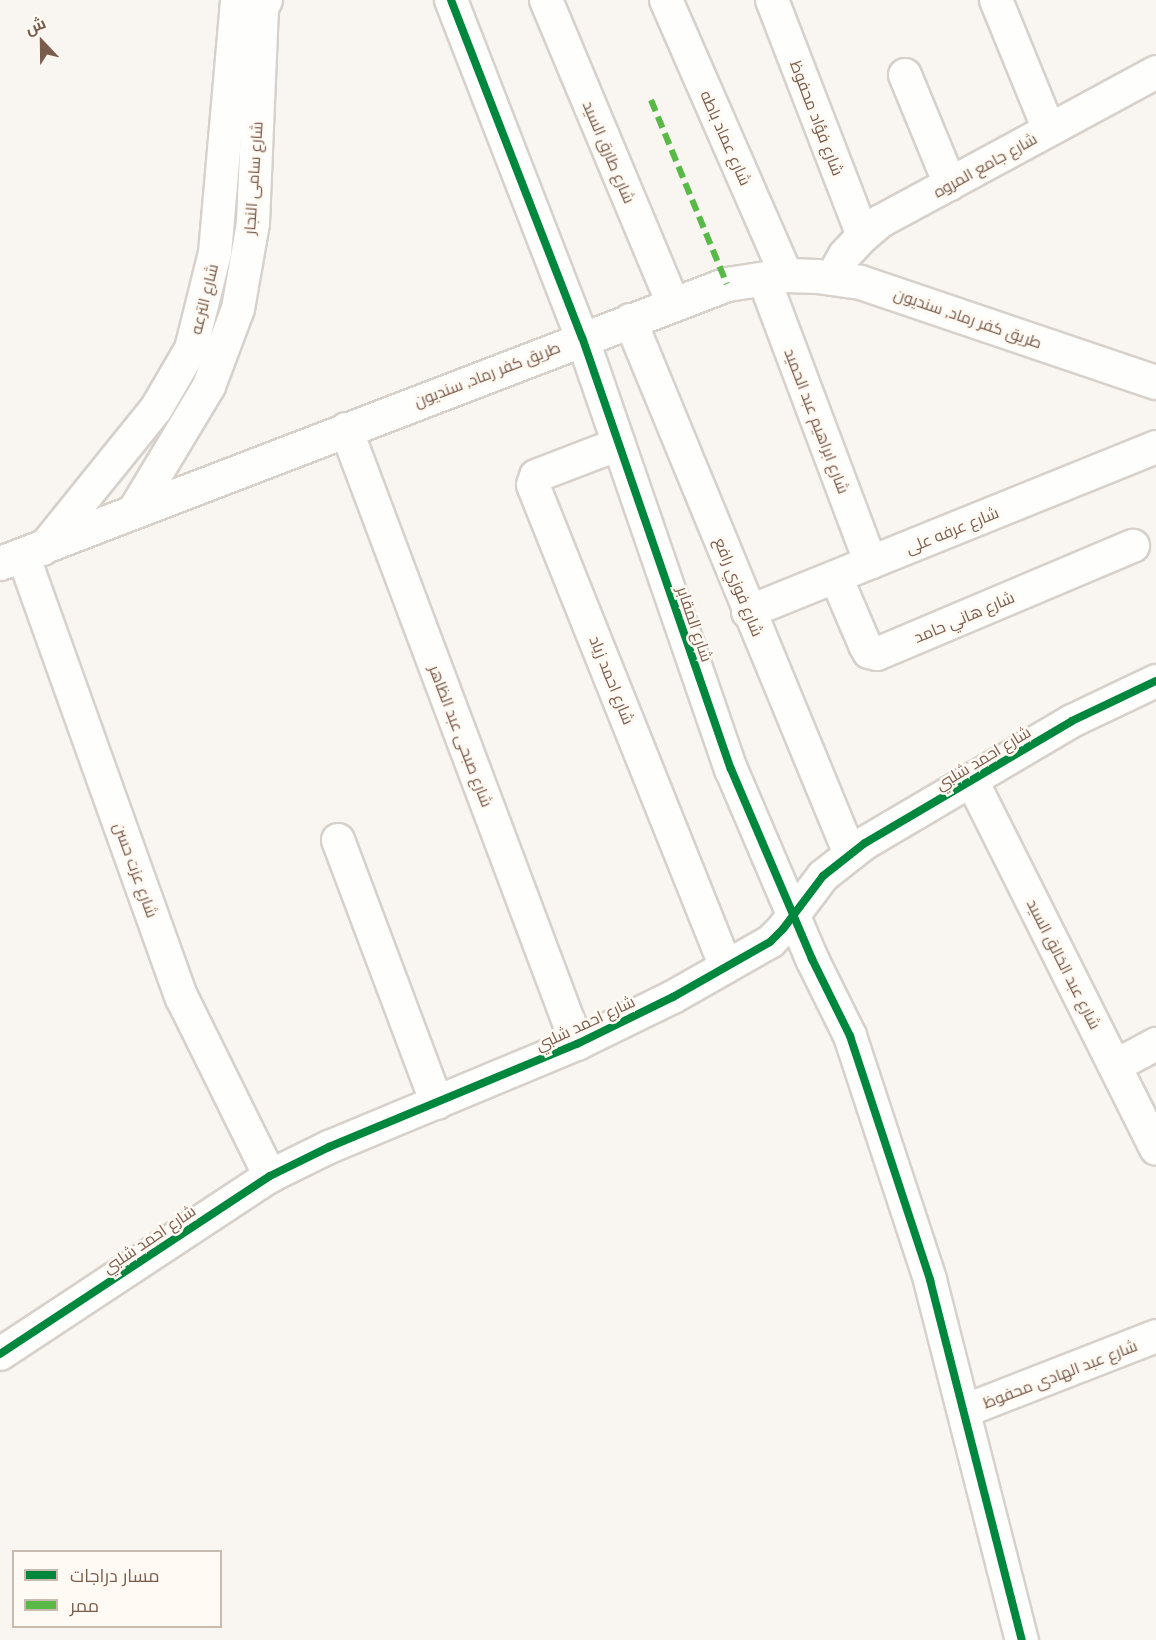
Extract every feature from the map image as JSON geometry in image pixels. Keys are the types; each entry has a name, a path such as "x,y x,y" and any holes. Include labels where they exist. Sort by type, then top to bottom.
{"street":[{"name":"شارع الترعه","path":"22,556 156,409 191,349 216,253 237,0"},
{"name":"شارع سامى النجار","path":"134,511 208,386 238,309 253,224 262,8 266,0"},
{"name":"شارع المقابر","path":"451,0 582,338 731,769 849,1036 930,1280 1022,1640"},
{"name":"شارع طارق السيد","path":"546,0 673,303"},
{"name":"شارع عماد باطه","path":"666,0 775,277"},
{"name":"شارع فؤاد محفوظ","path":"772,0 863,236"},
{"path":"996,0 1049,130"},
{"name":"شارع جامع المروه","path":"832,278 845,255 881,221 1156,72"},
{"path":"905,75 950,184"},
{"name":"طريق كفر رماد, سنديون","path":"22,556 346,429 727,284 775,277 832,278 860,282 1156,382"},
{"name":"شارع ابراهيم عبد الحميد","path":"775,277 871,563"},
{"name":"شارع فوزي رافع","path":"630,320 748,612 850,854"},
{"name":"شارع صبحى عبد الظاهر","path":"346,429 577,1044"},
{"name":"شارع احمد زياد","path":"619,444 536,476 533,486 726,967"},
{"name":"شارع عرفه على","path":"748,612 1156,447"},
{"name":"شارع هاني حامد","path":"836,577 865,645 869,652 877,654 1133,546"},
{"name":"شارع عزت حسن","path":"22,556 182,998 270,1176"},
{"name":"شارع احمد شلبي","path":"0,1354 270,1176 329,1147 577,1044 673,997 770,942 794,915 817,882 850,854 1099,707 1156,681"},
{"name":"شارع عبد الخالق السيد","path":"972,781 1156,1148"},
{"path":"338,840 437,1103"},
{"path":"1115,1066 1156,1044"},
{"name":"شارع عبد الهادى محفوظ","path":"964,1411 1156,1336"}],"marked path":[{"path":"651,100 727,284"}],"cycle path":[{"path":"451,0 582,337 731,769 812,959 850,1036 930,1280 1022,1640"},
{"path":"0,1354 270,1176 329,1147 577,1044 673,997 770,942 783,929 823,876 865,843 1072,721 1156,681"}]}
